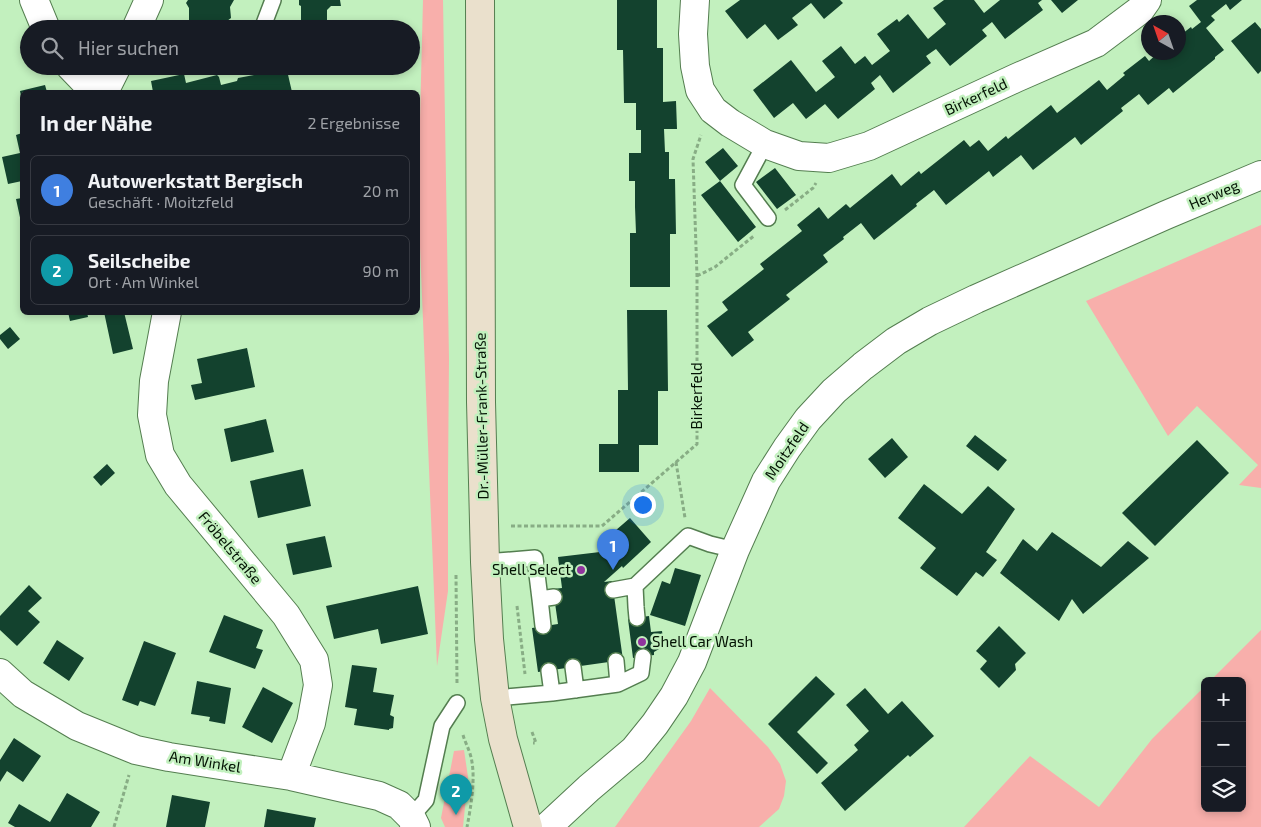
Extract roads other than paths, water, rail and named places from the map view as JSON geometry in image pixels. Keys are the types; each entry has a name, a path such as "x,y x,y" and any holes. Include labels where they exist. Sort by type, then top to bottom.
{"main road":[{"name":"Dr.-Müller-Frank-Straße","path":"480,0 481,402 498,561 489,639 495,698 505,750 528,827"}],"street":[{"path":"34,0 42,20"},
{"path":"140,20 149,0"},
{"name":"Birkerfeld","path":"695,0 693,34 695,66 700,90 713,110 730,124 765,144 799,156 829,158 869,146 916,126 1096,42 1140,10 1147,0"},
{"path":"79,75 93,90"},
{"path":"105,90 112,75"},
{"name":"Herweg","path":"1166,215 1261,175"},
{"name":"Moitzfeld","path":"547,827 634,750 674,696 692,662 735,550 766,481 808,419 834,391 896,341 930,321 1166,215"},
{"name":"Fröbelstraße","path":"166,315 154,381 152,414 160,455 178,485 286,615 314,660 318,684 311,723 292,776"},
{"name":"Am Winkel","path":"0,673 23,694 77,726 136,750 292,776 379,796 399,805 413,822"}],"lane":[{"path":"265,20 273,0"},
{"path":"765,144 743,185 768,218"},
{"path":"613,590 636,586 688,536 735,550"},
{"path":"498,561 535,558 547,598 543,626"},
{"path":"636,586 636,612"},
{"path":"495,698 618,684 641,673 643,657"},
{"path":"616,661 618,684"},
{"path":"572,667 576,690"},
{"path":"549,670 552,693"},
{"path":"413,822 426,800 442,726 457,703"}],"place":[{"name":"Shell Select","path":"581,570"},
{"name":"Autowerkstatt Bergisch","path":"613,570"},
{"name":"Shell Car Wash","path":"642,642"},
{"name":"Seilscheibe","path":"456,815"}]}
